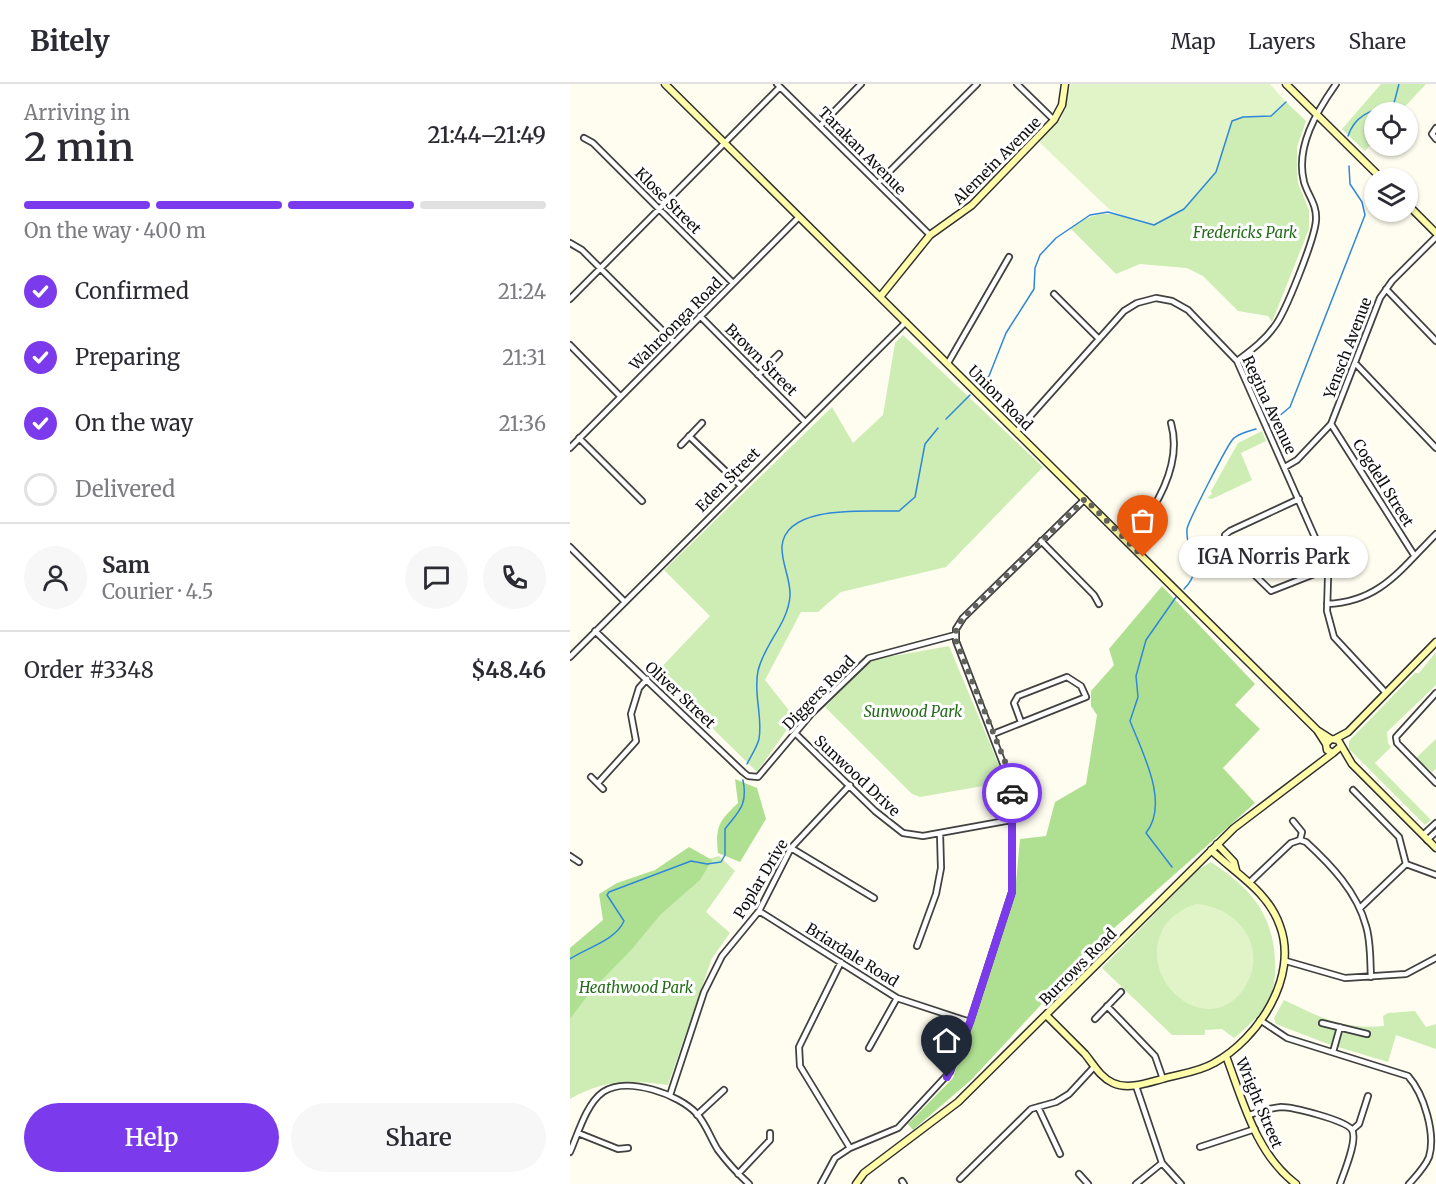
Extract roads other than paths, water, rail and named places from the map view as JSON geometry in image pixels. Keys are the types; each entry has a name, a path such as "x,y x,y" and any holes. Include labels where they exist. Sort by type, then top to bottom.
{"main road":[{"name":"Union Road","path":"664,84 1317,730 1333,743 1436,849"},
{"name":"Alemein Avenue","path":"880,297 930,235 972,205 1054,120 1062,105 1065,84"},
{"path":"1286,84 1372,168"},
{"path":"1418,216 1436,235"},
{"name":"Burrows Road","path":"856,1184 864,1173 958,1102 1217,844 1243,819 1294,784 1436,642"},
{"name":"Union Road","path":"1333,743 1334,753 1352,764"},
{"name":"Burrows Road","path":"1314,765 1334,753"},
{"path":"1217,844 1234,862 1236,870"},
{"path":"1046,1015 1094,1067 1115,1084 1136,1086 1211,1065 1226,1056 1260,1020 1275,998 1286,961 1282,932 1276,916 1250,882 1211,850"},
{"name":"Wright Street","path":"1226,1056 1249,1115 1270,1159 1296,1184"}],"street":[{"path":"820,126 861,84"},
{"path":"878,183 977,84"},
{"path":"1017,84 1054,120"},
{"path":"1237,361 1259,344 1278,321 1314,231 1315,205 1304,181 1303,161 1307,137 1317,114 1336,84"},
{"path":"570,299 725,143 779,85"},
{"name":"Tarakan Avenue","path":"779,85 930,235"},
{"path":"1436,128 1432,134 1436,139"},
{"name":"Klose Street","path":"584,138 593,143 733,283"},
{"name":"Wahroonga Road","path":"570,448 799,217"},
{"name":"Yensch Avenue","path":"1285,468 1297,460 1331,424 1386,289 1436,235"},
{"path":"570,243 577,245 674,342"},
{"path":"948,363 1009,257"},
{"path":"1386,289 1436,341"},
{"path":"1054,294 1098,338"},
{"name":"Regina Avenue","path":"1017,431 1124,311 1137,303 1156,298 1172,302 1188,310 1237,361 1299,499 1327,568 1328,620 1334,637 1386,693"},
{"name":"Brown Street","path":"700,316 805,422"},
{"name":"Eden Street","path":"570,657 906,322"},
{"path":"570,345 621,396"},
{"path":"758,375 779,354"},
{"path":"1355,363 1436,448"},
{"path":"681,445 702,423"},
{"path":"1127,541 1159,498 1174,449 1171,423"},
{"name":"Cogdell Street","path":"1331,424 1414,555"},
{"path":"689,436 740,485"},
{"path":"579,438 642,501"},
{"path":"821,1184 835,1158 850,1148 898,1128 936,1090 950,1072 970,1022 1012,892 1012,787 956,641 956,629 963,618 1085,499"},
{"path":"1299,499 1230,531 1225,535 1227,548 1271,591 1327,568"},
{"path":"1327,604 1358,601 1372,594 1436,534"},
{"path":"1041,541 1094,595 1099,604"},
{"path":"570,547 624,601"},
{"name":"Oliver Street","path":"595,631 748,776"},
{"name":"Diggers Road","path":"748,776 762,776 795,733 869,658 956,635"},
{"path":"993,734 1021,723 1086,697 1081,686 1066,677 1018,696 1014,703 1021,723"},
{"path":"598,783 636,741 631,714 636,694 647,679"},
{"path":"1436,693 1400,729 1396,739 1436,783"},
{"name":"Sunwood Drive","path":"795,733 884,820 903,833 923,836 1011,820"},
{"path":"591,777 603,789"},
{"name":"Poplar Drive","path":"670,1095 704,992 722,956 759,911 791,848 850,785"},
{"path":"1353,790 1399,837 1406,864"},
{"path":"1293,821 1302,832 1300,840"},
{"path":"1425,838 1436,823"},
{"path":"1425,838 1436,832"},
{"path":"917,946 936,894 941,868 940,833"},
{"path":"1250,882 1291,843 1300,840"},
{"path":"1300,840 1332,868 1360,908 1367,927 1371,977"},
{"path":"791,848 874,898"},
{"path":"571,857 579,862"},
{"path":"1406,864 1436,875"},
{"path":"1360,908 1406,864"},
{"name":"Briardale Road","path":"759,911 897,998 970,1022"},
{"path":"1286,961 1333,977 1371,977 1394,976 1416,971 1436,958"},
{"path":"841,962 799,1047 800,1066 850,1148"},
{"path":"1095,1019 1121,992"},
{"path":"869,1048 897,998"},
{"path":"1107,1006 1155,1056 1163,1079"},
{"path":"1260,1020 1287,1038 1402,1072 1413,1082 1431,1129 1432,1145 1425,1166 1409,1184"},
{"path":"1322,1023 1367,1034"},
{"path":"1333,1052 1340,1027"},
{"path":"960,1179 1018,1120 1038,1107 1069,1094 1094,1067"},
{"path":"1136,1086 1162,1163 1181,1184"},
{"path":"570,1152 592,1103 604,1091 639,1088 670,1095 697,1114 719,1151 749,1184"},
{"path":"697,1114 723,1090"},
{"path":"1352,1130 1359,1124 1368,1096"},
{"path":"1038,1107 1060,1154"},
{"path":"1249,1115 1270,1108 1287,1107 1345,1123 1352,1130 1354,1138 1340,1184"},
{"path":"1200,1147 1255,1129"},
{"path":"578,1133 618,1149 628,1148"},
{"path":"738,1174 770,1140 770,1133"},
{"path":"1136,1184 1162,1163"},
{"path":"1079,1174 1088,1184"}],"waterway":[{"path":"1348,136 1355,123 1365,114 1393,107 1399,84"},
{"path":"981,383 989,376 1006,333 1034,289 1035,268 1040,255 1056,238 1090,215 1108,212 1154,225 1184,209 1216,172 1232,121 1243,117 1271,116 1286,102"},
{"path":"1272,422 1290,407 1365,215 1362,202 1350,184 1349,166"},
{"path":"946,419 970,395"},
{"path":"747,764 759,739 760,731 758,671 765,652 785,616 790,596 782,552 787,532 798,523 813,516 850,511 899,511 915,497 925,444 938,428"},
{"path":"1184,589 1190,581 1194,567 1187,538 1189,523 1231,442 1239,435 1256,429"},
{"path":"1172,867 1146,833 1153,821 1155,793 1147,762 1130,721 1138,697 1136,676 1146,640 1176,597"},
{"path":"570,959 608,939 620,928 624,921 607,895 609,892 691,861 707,864 721,862 725,855 725,829 743,802 743,780"}],"place":[{"name":"IGA Norris Park","path":"1143,557"}],"park label":[{"name":"Fredericks Park","path":"1245,233"},
{"name":"Sunwood Park","path":"913,712"},
{"name":"Heathwood Park","path":"636,988"}]}
